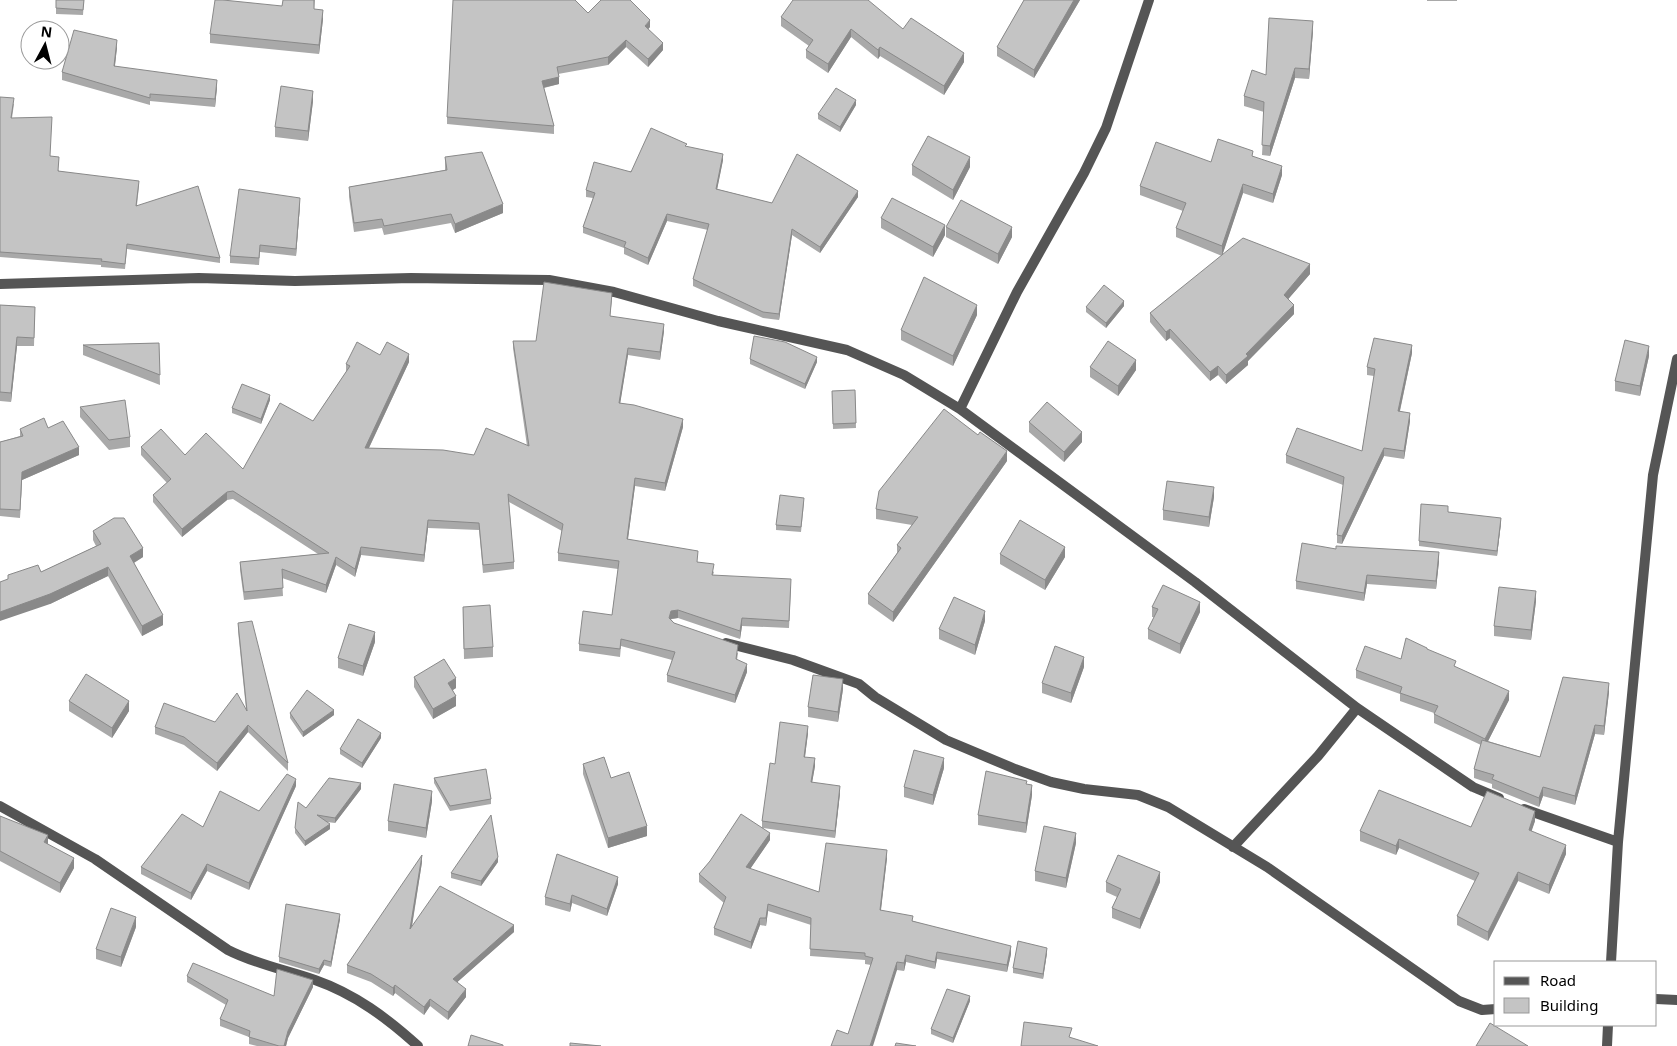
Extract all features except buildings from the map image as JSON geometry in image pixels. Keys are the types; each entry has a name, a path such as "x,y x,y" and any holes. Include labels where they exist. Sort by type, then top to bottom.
{"street":[{"path":"960,409 1018,292 1084,173 1106,128 1150,0"},
{"path":"0,284 199,278 295,281 411,278 549,280 614,292 718,321 847,350 904,375 960,409 1195,582 1357,708 1473,787 1513,804 1618,842"},
{"path":"1611,961 1618,842 1653,475 1677,359"},
{"path":"719,640 793,660 859,684 875,697 946,740 1015,769 1051,782 1084,789 1138,795 1168,807 1275,872 1459,1001 1482,1010 1494,1009"},
{"path":"1233,847 1318,756 1357,708"},
{"path":"0,806 95,859 228,950 244,958 317,981 362,1002 418,1046"},
{"path":"1657,999 1677,1000"},
{"path":"1608,1026 1608,1046"}]}
